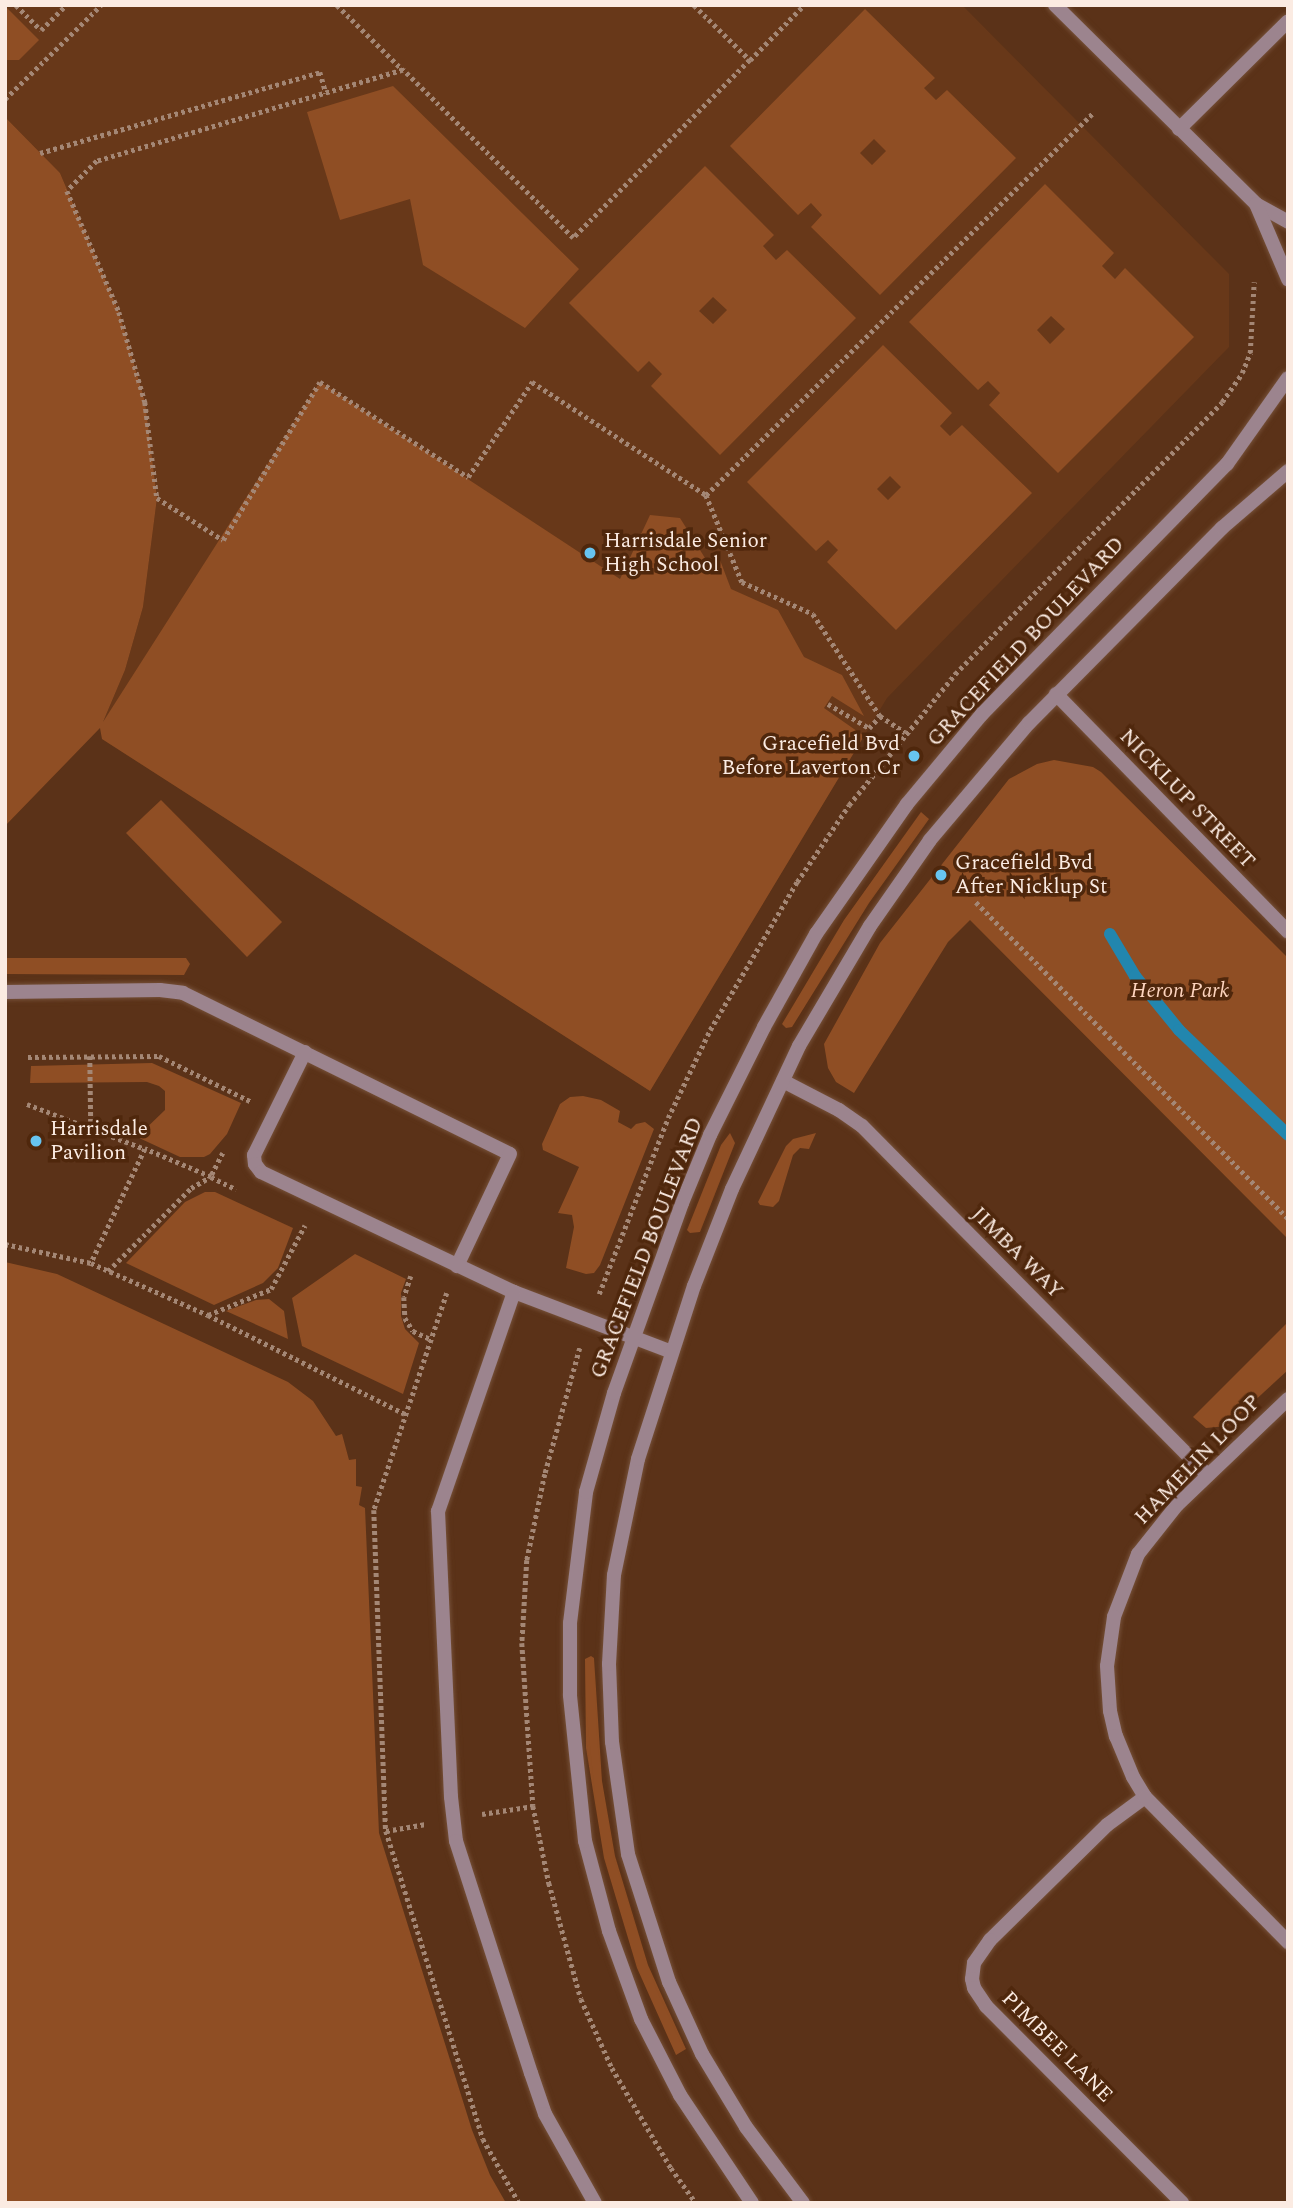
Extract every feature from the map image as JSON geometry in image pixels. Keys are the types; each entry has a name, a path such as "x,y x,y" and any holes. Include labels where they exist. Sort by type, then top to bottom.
{"street":[{"path":"1055,5 1256,204 1288,222"},
{"path":"1179,129 1288,21"},
{"path":"1256,204 1288,279"},
{"name":"GRACEFIELD BOULEVARD","path":"752,2203 680,2095 641,2018 598,1893 579,1798 569,1661 577,1556 586,1492 633,1338 682,1203 729,1097 796,969 874,849 982,714 1227,464 1288,378"},
{"path":"803,2203 732,2105 698,2046 652,1935 633,1874 622,1821 610,1693 614,1575 630,1490 672,1352 718,1221 821,1005 897,886 980,779 1056,694 1241,509 1288,471"},
{"name":"NICKLUP STREET","path":"1056,694 1288,932"},
{"path":"5,992 160,990 183,993 510,1154 457,1266"},
{"path":"304,1052 254,1154 255,1164 261,1172 514,1292 672,1352"},
{"name":"JIMBA WAY","path":"783,1081 839,1110 862,1126 1207,1475"},
{"path":"514,1292 438,1511 451,1797 456,1841 545,2114 595,2203"},
{"name":"HAMELIN LOOP","path":"1288,1399 1177,1505 1138,1554 1120,1596 1109,1643 1108,1689 1116,1736 1133,1777 1145,1797 1288,1942"},
{"name":"PIMBEE LANE","path":"1145,1797 1107,1825 989,1940 974,1963 972,1979 974,1988 986,2006 1182,2203"}],"path":[{"path":"16,5 41,30 66,5"},
{"path":"5,99 101,5"},
{"path":"337,5 573,238 804,5"},
{"path":"694,5 750,60"},
{"path":"403,70 97,161 67,191 122,325 145,402 158,498 223,540 320,382 468,477 532,382 706,495 742,582 813,614 880,716 905,732"},
{"path":"40,153 320,72 326,93"},
{"path":"706,495 1093,113"},
{"path":"828,704 869,728 880,716"},
{"path":"976,902 1288,1219"},
{"path":"90,1056 91,1129"},
{"path":"28,1057 159,1056 250,1101"},
{"path":"27,1104 211,1177 191,1188 107,1271"},
{"path":"91,1263 145,1150"},
{"path":"208,1315 271,1289 306,1224"},
{"path":"5,1244 91,1263 208,1315 405,1414"},
{"path":"411,1276 404,1297 405,1318 414,1331 430,1339"},
{"path":"477,1815 533,1806"},
{"path":"386,1830 428,1824"}],"shaded area":[{"name":"Harrisdale Senior High School","path":"5,5 962,5 1229,274 1229,347 887,698 650,1091 102,739 101,727 125,670 143,607 157,498 145,402 119,312 60,173 5,117"}],"green space":[{"path":"5,6 39,40 19,60 5,60"},
{"path":"865,9 935,78 924,88 936,100 947,90 1016,158 880,295 811,227 822,215 811,203 798,215 730,146","holes":["874,139 886,151 872,165 860,153"]},
{"path":"393,86 579,269 525,328 423,265 410,199 340,220 307,112"},
{"path":"5,117 60,173 119,312 145,402 157,498 143,607 125,670 103,722 320,382 620,579 650,515 680,518 710,566 720,560 731,589 778,610 804,657 842,675 864,716 832,696 824,708 864,736 650,1091 102,739 100,728 5,826"},
{"path":"705,166 774,235 763,246 776,260 787,250 856,318 720,455 651,386 662,374 649,361 638,372 569,303","holes":["713,297 727,310 713,324 699,311"]},
{"path":"1045,184 1114,253 1102,266 1115,279 1125,268 1194,337 1058,473 989,405 1000,393 988,381 978,390 909,322","holes":["1051,316 1065,329 1050,344 1037,330"]},
{"path":"883,345 952,413 940,426 950,436 962,425 1032,493 896,630 827,562 838,550 828,540 816,551 747,482","holes":["890,476 901,487 888,500 877,489"]},
{"name":"Heron Park","path":"1054,760 1093,767 1101,772 1288,958 1288,1239 970,920 948,942 854,1093 836,1082 828,1068 824,1044 880,943 1009,779 1037,764"},
{"path":"161,800 282,922 247,957 126,833"},
{"path":"921,812 929,819 869,903 792,1027 786,1028 782,1024 844,920"},
{"path":"5,958 186,958 190,964 184,975 5,974"},
{"path":"152,1063 241,1103 227,1134 210,1154 204,1157 180,1157 137,1137 165,1110 165,1091 159,1086 147,1082 30,1083 31,1066"},
{"path":"583,1096 601,1100 620,1111 618,1122 631,1129 636,1124 645,1122 654,1129 600,1265 594,1273 586,1274 566,1268 574,1227 572,1215 558,1213 579,1167 543,1150 542,1144 560,1104 570,1097"},
{"path":"730,1133 735,1143 700,1232 690,1233 687,1230 721,1145"},
{"path":"816,1133 809,1149 800,1148 793,1155 779,1201 773,1207 760,1205 758,1202 786,1146 793,1139"},
{"path":"205,1192 215,1192 293,1228 278,1268 263,1283 214,1305 126,1263 185,1202"},
{"path":"355,1254 406,1279 401,1293 401,1316 405,1329 419,1343 403,1394 302,1346 292,1298"},
{"path":"5,1262 57,1274 288,1382 313,1401 336,1436 342,1434 349,1460 356,1459 356,1486 362,1487 359,1505 365,1508 379,1833 472,2130 490,2175 506,2203 5,2203"},
{"path":"269,1299 284,1311 288,1339 226,1311 256,1300"},
{"path":"1288,1322 1288,1370 1227,1426 1206,1428 1193,1417"},
{"path":"591,1656 594,1658 602,1781 615,1856 648,1965 686,2049 676,2055 637,1968 604,1858 586,1748 585,1659"}],"waterway":[{"path":"1110,934 1135,976 1179,1030 1288,1135"}],"place":[{"name":"Harrisdale Senior High School","path":"590,553"},
{"name":"Gracefield Bvd Before Laverton Cr","path":"914,756"},
{"name":"Gracefield Bvd After Nicklup St","path":"941,875"},
{"name":"Harrisdale Pavilion","path":"36,1141"}]}
